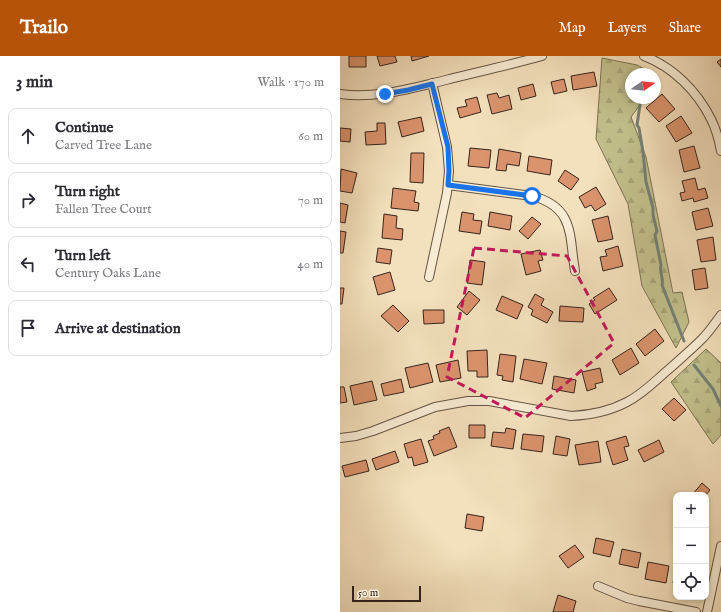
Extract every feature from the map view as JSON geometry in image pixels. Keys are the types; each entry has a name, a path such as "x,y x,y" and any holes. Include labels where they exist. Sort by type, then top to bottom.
{"street":[{"path":"340,94 385,94 408,90 542,56"},
{"path":"644,56 667,68 693,91 703,104 712,120 721,151"},
{"path":"429,278 448,185 449,171 448,147 432,84"},
{"path":"448,185 532,196 542,198 549,202 562,213 566,220 569,230 575,271"},
{"path":"340,438 356,436 373,431 435,407 468,401 489,401 571,416 600,412 617,407 628,402 653,384 701,340 721,315"},
{"path":"707,612 721,548"},
{"path":"598,586 613,593 639,601 696,612"}],"highlighted area":[{"path":"474,248 567,256 614,343 525,418 447,377"}],"green space":[{"path":"602,58 637,65 643,68 625,68 625,104 641,104 631,117 646,157 673,293 682,292 689,322 676,348 642,286 628,204 596,139"},
{"path":"706,349 721,363 721,435 713,444 671,382"}],"building":[{"path":"349,56 366,56 366,67 349,67"},
{"path":"377,56 395,56 397,62 380,66"},
{"path":"411,56 429,56 412,61"},
{"path":"721,59 721,67 717,62"},
{"path":"594,72 597,86 573,90 571,76"},
{"path":"564,79 567,91 554,94 551,82"},
{"path":"533,84 536,96 521,100 518,88"},
{"path":"497,93 499,98 509,95 512,109 492,114 487,95"},
{"path":"662,94 675,109 659,122 646,108 651,104 661,104"},
{"path":"477,97 481,112 460,118 457,108 467,106 465,100"},
{"path":"681,116 692,133 676,142 666,126"},
{"path":"421,117 424,131 402,137 398,122"},
{"path":"377,123 385,123 386,144 366,145 365,132 377,131"},
{"path":"340,128 351,129 350,142 340,141"},
{"path":"694,146 700,168 684,172 679,150"},
{"path":"470,148 491,150 489,168 468,166"},
{"path":"499,149 521,153 519,166 507,164 506,171 496,170"},
{"path":"411,153 424,153 423,183 410,182"},
{"path":"529,156 552,160 550,175 527,171"},
{"path":"341,169 357,173 352,193 340,191"},
{"path":"565,170 579,179 571,190 558,181"},
{"path":"695,178 698,190 705,188 708,198 694,202 693,198 682,201 680,193 685,192 682,181"},
{"path":"596,187 606,204 595,211 591,205 585,208 579,197"},
{"path":"393,188 416,191 414,202 419,203 418,211 391,208"},
{"path":"340,203 348,205 345,223 340,222"},
{"path":"708,208 713,226 696,230 692,212"},
{"path":"462,212 474,214 473,220 482,221 480,234 459,231"},
{"path":"490,212 512,216 510,230 488,226"},
{"path":"384,214 397,216 396,228 403,229 402,240 382,238"},
{"path":"608,216 613,239 598,242 592,220"},
{"path":"532,217 541,224 528,239 519,231"},
{"path":"340,231 346,232 343,253 340,253"},
{"path":"713,237 716,260 701,262 697,240"},
{"path":"618,246 623,266 603,271 600,257 607,256 605,250"},
{"path":"378,248 392,250 390,264 376,262"},
{"path":"540,250 543,260 538,261 541,271 526,275 521,254"},
{"path":"470,260 485,262 482,285 467,283"},
{"path":"705,268 708,288 695,290 692,270"},
{"path":"390,272 395,290 378,295 373,277"},
{"path":"340,288 344,288 342,304 340,304"},
{"path":"609,288 617,300 595,314 589,304 595,300 593,298"},
{"path":"469,291 480,300 467,315 457,307"},
{"path":"535,294 544,299 541,305 553,312 547,323 531,315 533,310 528,307"},
{"path":"502,296 523,305 517,319 496,310"},
{"path":"393,305 409,321 398,332 381,316"},
{"path":"560,306 584,308 583,322 559,321"},
{"path":"423,310 444,310 444,323 424,324"},
{"path":"655,329 664,341 645,356 636,344"},
{"path":"631,348 639,363 620,375 612,360"},
{"path":"487,350 488,377 477,377 477,371 468,371 467,351"},
{"path":"500,354 516,356 513,382 502,380 503,376 497,375"},
{"path":"524,359 547,363 542,384 520,379"},
{"path":"458,360 461,378 440,382 436,365"},
{"path":"428,363 433,382 410,388 405,368"},
{"path":"600,368 603,382 595,384 596,388 587,391 582,372"},
{"path":"554,376 576,380 574,393 552,389"},
{"path":"401,379 404,392 384,396 381,384"},
{"path":"372,381 377,400 354,405 350,386"},
{"path":"340,387 344,387 347,402 340,403"},
{"path":"674,398 686,410 674,421 662,409"},
{"path":"469,425 485,425 485,438 469,438"},
{"path":"449,427 457,447 434,456 428,441 434,439 433,436 440,433 439,431"},
{"path":"506,428 516,430 513,449 491,446 493,432 505,433"},
{"path":"523,434 544,436 542,452 521,449"},
{"path":"556,436 570,439 567,456 553,454"},
{"path":"626,436 629,446 624,447 628,460 613,465 606,442"},
{"path":"421,439 428,462 414,466 412,457 408,458 404,444"},
{"path":"659,440 664,452 644,462 638,450"},
{"path":"598,441 601,462 579,465 575,445"},
{"path":"395,451 399,462 376,470 372,459"},
{"path":"366,460 369,471 345,477 342,466"},
{"path":"702,483 710,490 708,492 694,492"},
{"path":"467,514 484,517 482,531 465,528"},
{"path":"596,538 614,542 610,557 593,553"},
{"path":"575,545 584,557 568,568 559,556"},
{"path":"622,549 641,553 638,568 619,564"},
{"path":"648,562 669,566 666,583 645,579"},
{"path":"558,595 576,601 573,612 553,612"}],"waterway":[{"path":"640,104 637,125 639,128 643,152 646,182 657,231 655,235 661,265 662,285 684,341"},
{"path":"694,365 713,389 721,406"}],"route":[{"path":"385,94 432,84 448,147 448,185 532,196"}]}
